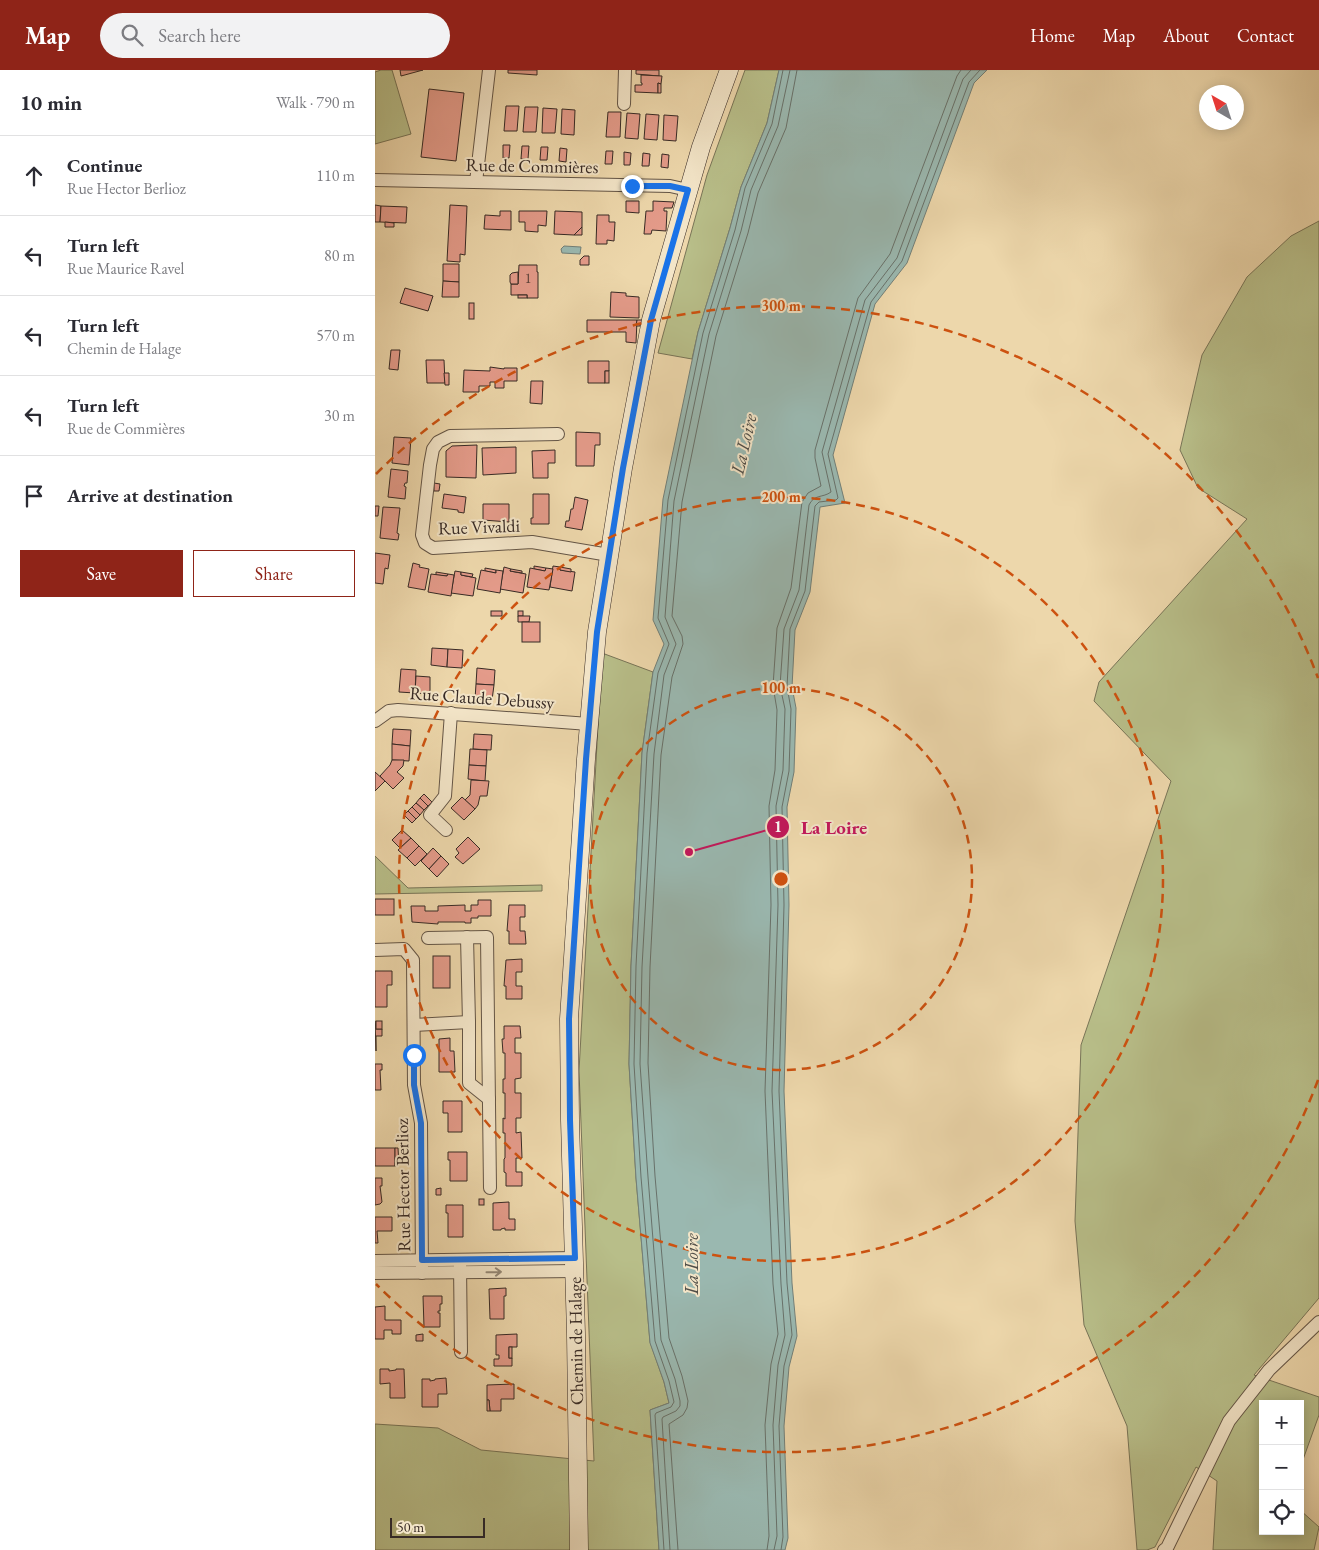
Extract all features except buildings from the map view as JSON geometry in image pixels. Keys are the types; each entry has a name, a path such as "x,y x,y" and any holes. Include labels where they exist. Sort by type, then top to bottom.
{"main road":[{"name":"Chemin de Halage","path":"579,1550 569,1019 597,632 623,468 651,320 701,147 729,70"}],"street":[{"path":"476,182 489,70"},
{"path":"624,104 625,70"},
{"name":"Rue de Commières","path":"375,180 670,186 688,190"},
{"name":"Rue Vivaldi","path":"558,434 450,436 438,442 433,449 429,465 422,535 425,543 433,548 532,542 609,555"},
{"name":"Rue Claude Debussy","path":"375,721 389,711 398,710 589,724"},
{"path":"446,830 430,815 445,796 451,713"},
{"path":"428,938 487,937 491,1188"},
{"path":"467,938 469,1083 489,1099"},
{"name":"Rue Hector Berlioz","path":"375,950 404,948 413,960 414,1085 421,1123 422,1266"},
{"path":"414,1025 469,1022"},
{"path":"375,1261 422,1266 575,1264"},
{"path":"375,1273 422,1266"},
{"path":"460,1266 461,1352"},
{"path":"1164,1550 1167,1548 1229,1421 1269,1370 1319,1322"}],"green space":[{"path":"392,70 411,134 375,144 375,72"},
{"path":"745,70 779,70 767,123 741,187 698,332 692,359 658,353 707,175"},
{"path":"1319,221 1319,1298 1254,1375 1319,1397 1319,1415 1304,1457 1304,1400 1259,1400 1259,1535 1304,1535 1304,1514 1319,1527 1314,1550 1213,1550 1217,1481 1196,1467 1155,1547 1147,1550 1137,1550 1127,1426 1084,1325 1075,1221 1081,1045 1171,781 1094,701 1099,682 1247,519 1198,488 1180,450 1202,355 1247,277 1291,236"},
{"path":"602,653 653,672 642,753 631,966 629,1064 636,1178 650,1342 669,1403 650,1410 659,1550 375,1550 375,1424 438,1428 481,1450 594,1461 579,1071"},
{"path":"375,856 408,888 542,885 542,891 375,894"}],"water":[{"path":"779,70 987,70 974,83 907,263 875,304 833,455 845,503 820,507 810,592 795,630 792,687 796,708 794,772 787,807 789,905 784,1091 792,1283 797,1336 789,1367 784,1426 788,1538 785,1550 659,1550 650,1410 669,1403 664,1382 650,1343 636,1178 629,1064 631,966 642,753 653,672 664,644 653,620 663,499 698,332 741,187 767,123"},
{"path":"564,246 581,247 580,254 562,253 561,249"}],"place":[{"name":"La Loire","path":"689,852"}],"route":[{"path":"414,1055 414,1085 421,1123 422,1260 575,1258 570,1120 569,1019 586,759 597,632 623,468 651,320 688,190 670,186 632,186"}]}
